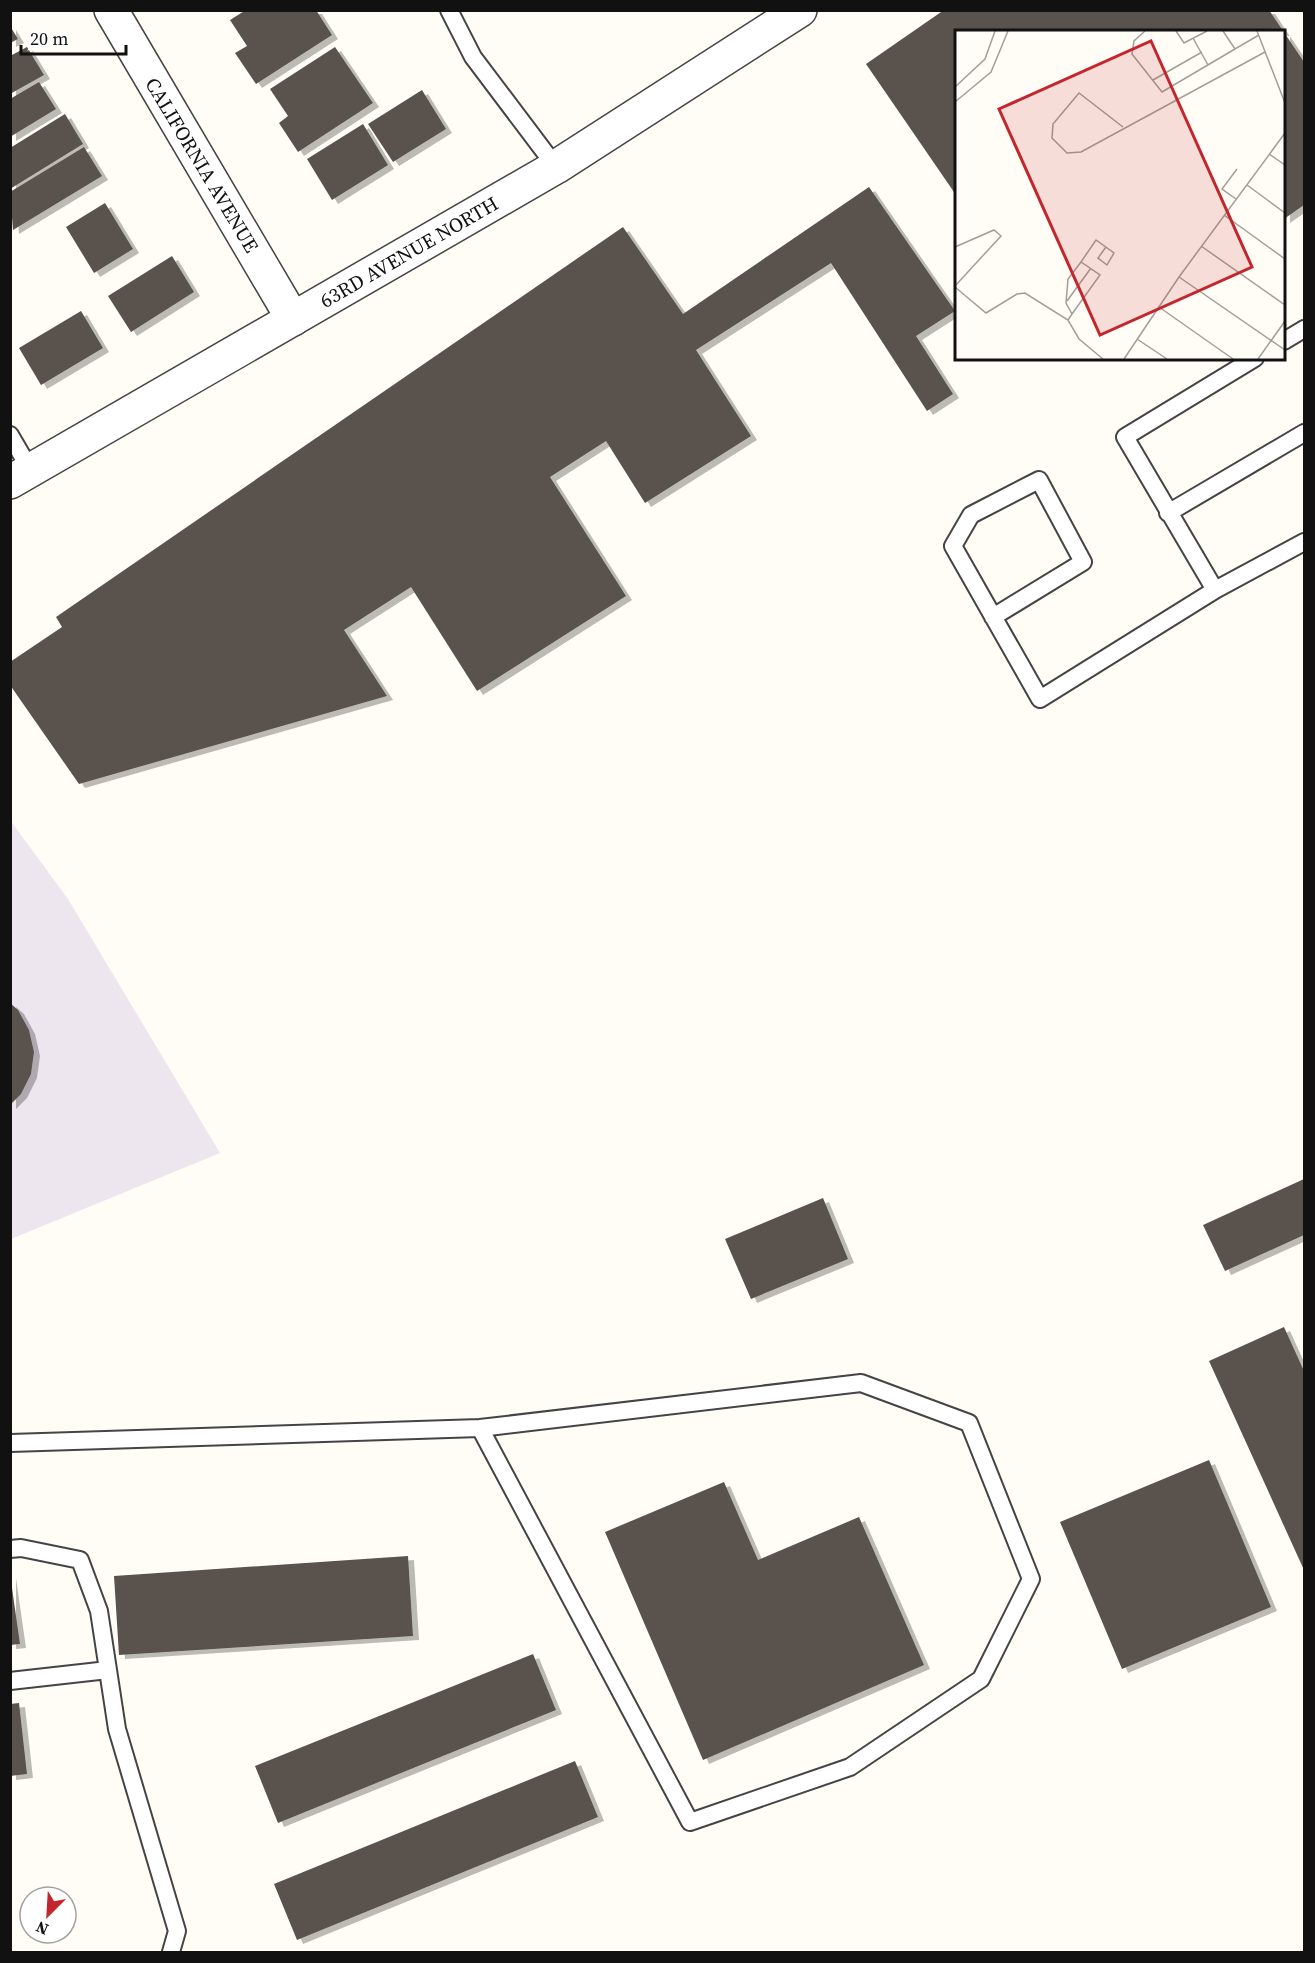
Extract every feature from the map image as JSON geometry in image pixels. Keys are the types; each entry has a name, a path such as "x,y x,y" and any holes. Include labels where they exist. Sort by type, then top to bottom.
{"street":[{"name":"CALIFORNIA AVENUE","path":"111,10 293,319"},
{"name":"63RD AVENUE NORTH","path":"21,477 556,167 799,11"}],"lane":[{"path":"449,10 473,57 556,167"},
{"path":"1285,340 1305,328"},
{"path":"1215,590 1167,513 1125,437 1252,360"},
{"path":"1167,513 1305,433"},
{"path":"10,435 21,477"},
{"path":"993,617 1083,562 1039,480 971,515 953,546 993,617 1040,699 1215,590 1305,542"},
{"path":"10,1443 480,1428 861,1383 969,1423 1031,1579 981,1679 850,1767 690,1822 480,1428"},
{"path":"10,1549 21,1548 80,1560 99,1611 117,1729 177,1931 171,1953"},
{"path":"10,1681 108,1670"}],"shaded area":[{"path":"10,820 68,899 220,1153 11,1239"}],"building":[{"path":"246,10 316,10 332,35 256,84 235,53 247,46 230,20"},
{"path":"944,10 1269,10 1283,30 955,30 955,194 866,64"},
{"path":"10,26 18,39 10,43"},
{"path":"1285,34 1304,62 1304,205 1285,218"},
{"path":"27,47 44,75 10,94 10,56"},
{"path":"335,47 373,103 298,152 279,123 288,116 270,89"},
{"path":"39,82 56,109 10,137 10,99"},
{"path":"422,90 446,129 393,162 368,124"},
{"path":"65,114 83,144 10,189 10,148"},
{"path":"363,124 388,165 332,200 307,159"},
{"path":"84,147 102,176 13,230 10,192"},
{"path":"869,187 955,311 916,336 953,394 927,411 831,263 696,350 751,436 645,503 606,441 550,477 626,596 477,691 411,587 344,630 387,696 79,784 10,685 10,662 62,627 56,617 623,227 683,314"},
{"path":"105,203 133,249 94,273 66,227"},
{"path":"172,256 194,292 131,332 108,296"},
{"path":"81,311 103,348 41,385 19,348"},
{"path":"10,1003 18,1010 29,1030 34,1052 31,1074 21,1094 10,1105"},
{"path":"1304,1179 1304,1235 1225,1271 1203,1225"},
{"path":"823,1198 848,1259 751,1299 725,1239"},
{"path":"1284,1327 1304,1371 1304,1570 1209,1361"},
{"path":"1209,1460 1271,1607 1122,1669 1060,1522"},
{"path":"724,1482 758,1560 859,1517 924,1665 703,1760 605,1532"},
{"path":"408,1556 413,1636 119,1655 114,1576"},
{"path":"10,1574 20,1644 10,1645"},
{"path":"533,1654 556,1710 278,1823 255,1766"},
{"path":"19,1703 27,1774 10,1776 10,1704"},
{"path":"575,1761 598,1817 297,1940 274,1884"}]}
